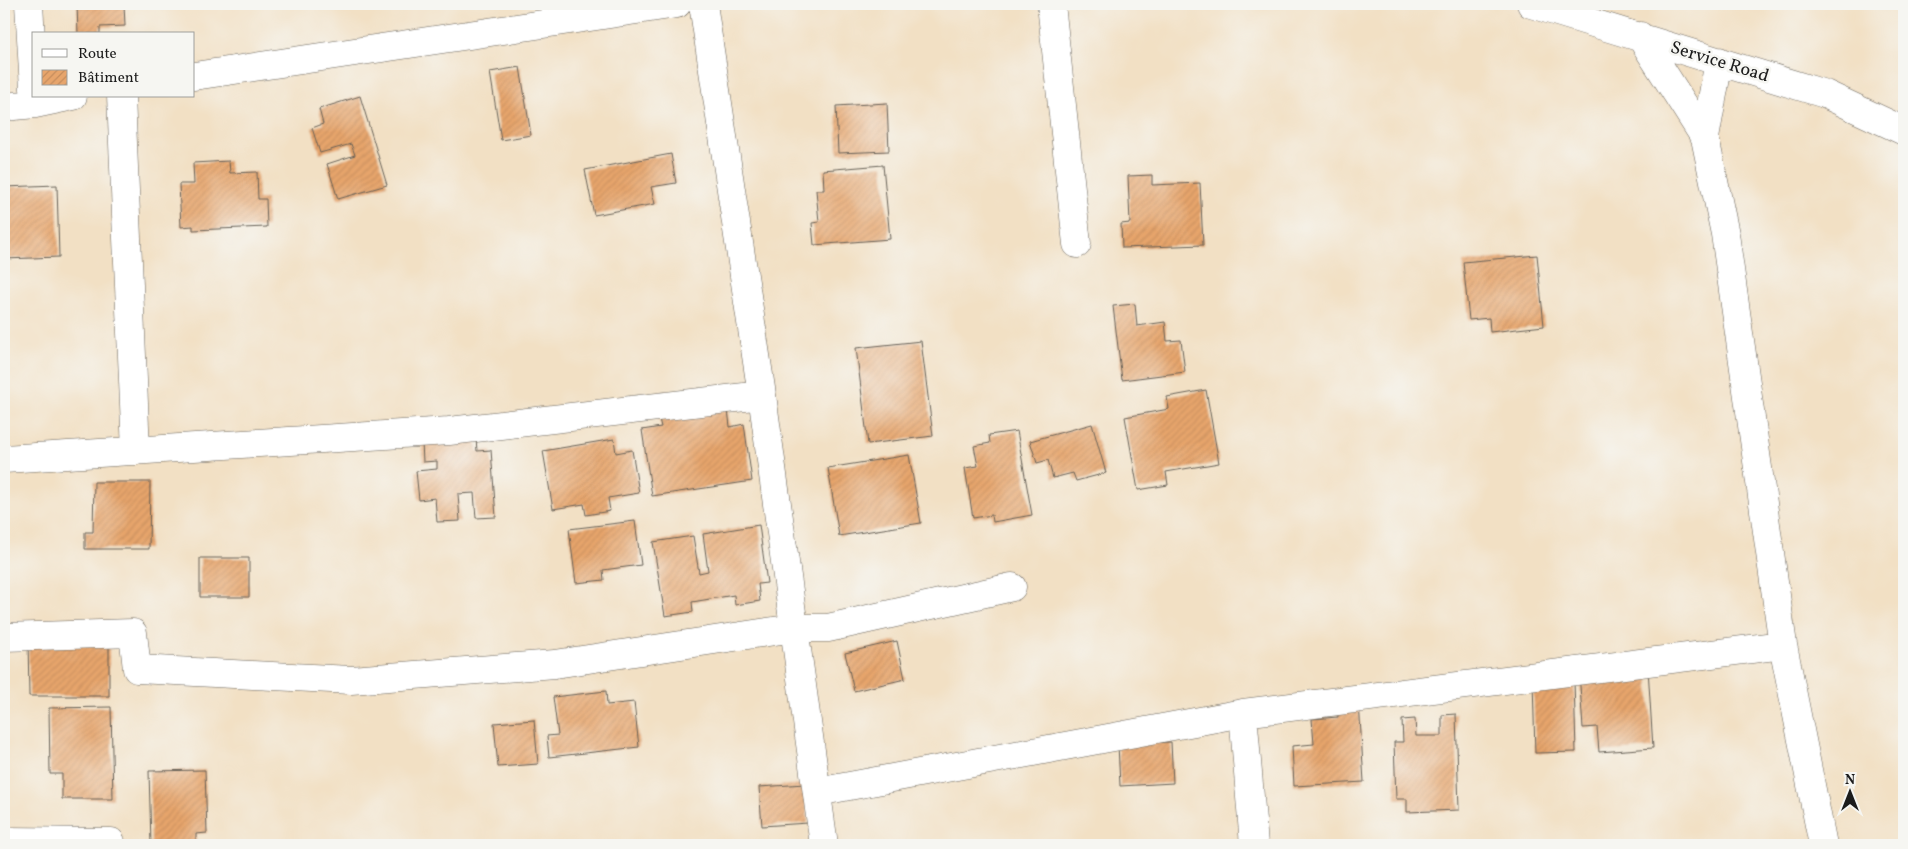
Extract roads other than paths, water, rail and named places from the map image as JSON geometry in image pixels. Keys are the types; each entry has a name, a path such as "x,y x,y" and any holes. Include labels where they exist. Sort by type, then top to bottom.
{"street":[{"path":"29,4 32,59"},
{"path":"195,76 677,4"},
{"path":"703,4 762,396 824,845"},
{"path":"1051,4 1077,244"},
{"name":"Service Road","path":"1531,4 1825,94 1904,131"},
{"path":"1640,36 1705,138 1725,234 1783,644 1823,845"},
{"path":"1705,138 1719,61"},
{"path":"4,107 32,97"},
{"path":"121,98 136,451"},
{"path":"4,459 449,431 762,396"},
{"path":"4,637 133,633 137,669 351,680 555,664 794,628 828,628 1012,586"},
{"path":"817,792 1243,713 1783,644"},
{"path":"1243,713 1254,845"},
{"path":"4,841 111,842 111,845"}]}
